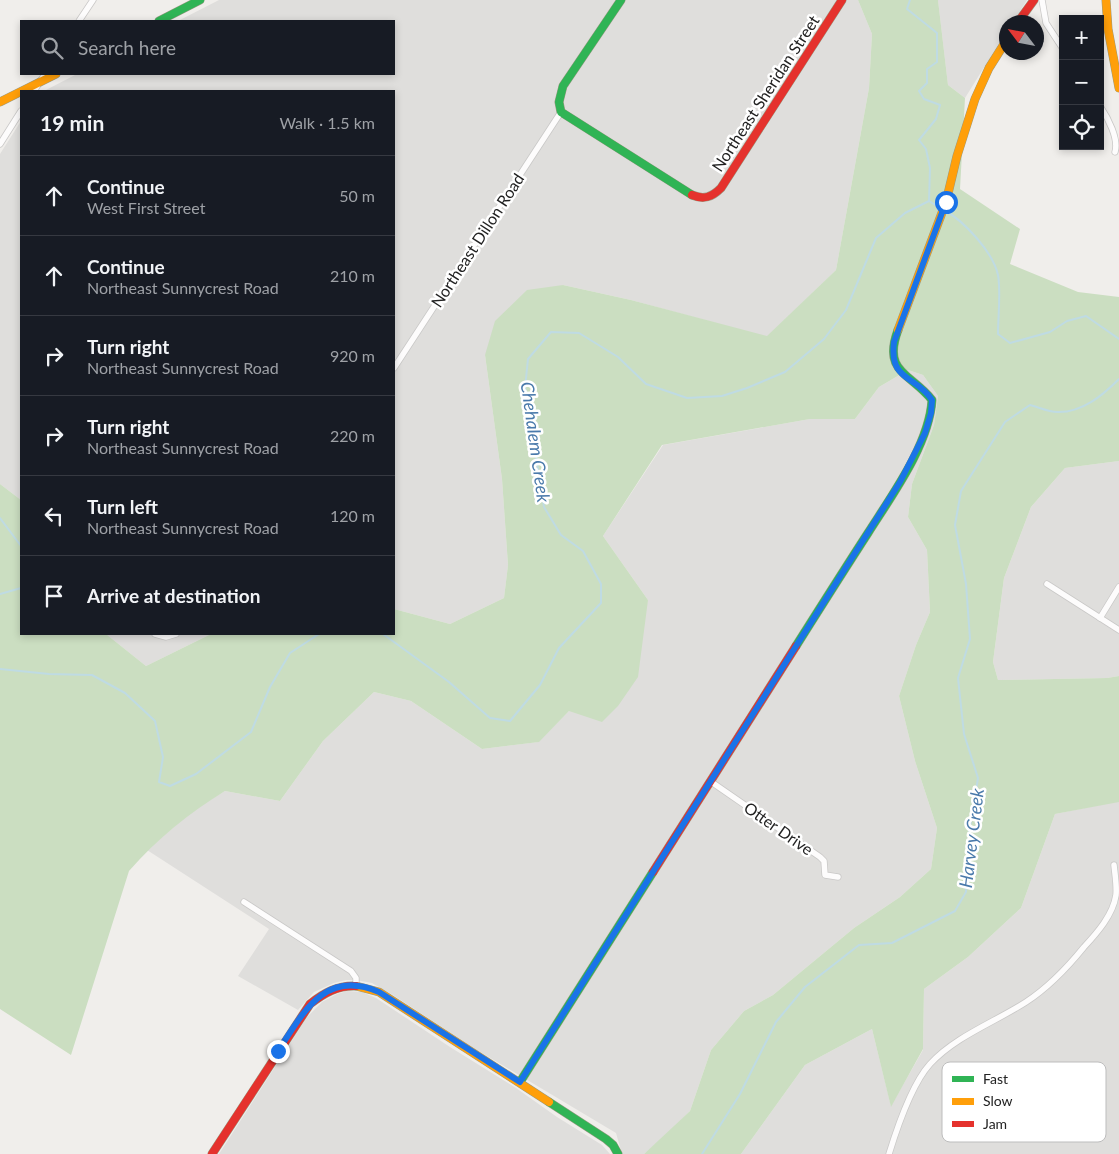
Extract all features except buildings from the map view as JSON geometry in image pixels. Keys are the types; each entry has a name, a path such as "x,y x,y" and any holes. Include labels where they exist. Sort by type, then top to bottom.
{"street":[{"path":"80,20 93,0"},
{"path":"161,20 200,0"},
{"path":"560,112 559,102 563,86 621,0"},
{"name":"Northeast Sheridan Street","path":"560,112 684,192 701,199 708,198 721,188 842,0"},
{"path":"1023,15 1034,0"},
{"path":"1042,0 1046,23 1059,43"},
{"path":"1106,0 1108,29 1119,88"},
{"path":"520,1082 895,490 925,433 931,413 932,400 898,369 893,358 893,351 897,332 932,240 951,182 956,156 974,99 999,52"},
{"path":"35,90 44,75"},
{"path":"24,90 54,75"},
{"path":"0,102 20,92"},
{"name":"Northeast Dillon Road","path":"395,366 560,112"},
{"path":"0,144 20,113"},
{"path":"1104,113 1111,126 1117,146 1115,152"},
{"path":"1048,584 1119,630"},
{"path":"1100,618 1119,587"},
{"path":"159,635 166,637 173,635"},
{"name":"Otter Drive","path":"710,781 820,857 824,861 825,875 838,877"},
{"path":"889,1154 906,1108 928,1066 950,1047 1026,1002 1053,982 1098,931 1108,915 1116,896 1114,865"},
{"path":"244,902 352,971 356,978 356,985"},
{"path":"212,1154 310,1004 331,990 346,985 356,985 379,992 466,1050 520,1082 613,1145 618,1154"}],"shaded area":[{"path":"219,0 858,0 872,34 869,88 836,270 767,337 631,300 563,285 485,355 502,479 508,565 504,598 450,624 395,609 395,90 46,90 75,75 395,75 395,20 180,20"},
{"path":"938,0 1027,0 1017,15 999,15 999,43 965,98 948,85"},
{"path":"20,123 20,499 0,484 0,154"},
{"path":"908,370 923,375 938,396 934,425 912,484 908,517 927,550 930,612 916,645 899,696 915,761 937,828 931,869 900,897 854,928 773,995 744,1011 711,1050 690,1111 658,1142 644,1154 622,1154 616,1133 477,1050 372,983 346,980 334,983 314,992 298,1010 238,976 269,929 147,850 196,808 225,791 280,801 323,741 374,692 411,701 482,749 538,742 569,711 648,600 603,536 663,445 810,419 855,419 879,387"},
{"path":"1119,461 1119,676 1107,678 998,680 993,662 1004,578 1031,507 1065,468"},
{"path":"107,635 209,635 146,666"},
{"path":"1119,802 1119,1154 741,1154 805,1065 872,1029 891,1106 923,1050 924,989 968,957 1021,908 1055,814"},
{"path":"347,991 362,992 376,998 602,1145 610,1154 219,1154 307,1017 322,1002"}],"green space":[{"path":"858,0 938,0 948,85 965,98 960,189 1020,229 1010,264 1078,292 1119,297 1119,461 1065,468 1031,507 1004,578 993,662 998,680 1107,678 1119,676 1119,802 1055,814 1021,908 968,957 924,989 923,1049 891,1107 872,1029 805,1065 741,1154 644,1154 690,1111 711,1050 744,1011 773,995 854,928 900,897 931,869 937,828 915,761 899,696 916,645 930,612 927,550 908,517 912,484 934,425 938,396 923,375 908,370 879,387 855,419 810,419 662,445 603,536 648,600 638,677 618,706 602,722 569,711 539,742 482,749 411,701 374,692 323,741 280,801 225,791 174,827 129,871 71,1055 0,1009 0,484 20,499 20,635 107,635 146,666 209,635 395,635 395,609 450,624 504,598 508,565 502,479 485,355 495,321 527,290 563,285 631,300 767,336 836,270 869,88 872,34"}],"waterway":[{"path":"910,0 907,9 937,33 937,62 927,69 927,83 919,91 924,99 940,105 936,119 919,140 926,149 930,168 929,201"},
{"name":"Chehalem Creek","path":"929,201 940,208"},
{"name":"Chehalem Creek","path":"384,635 449,682 490,718 510,721 540,685 559,648 601,603 601,584 583,551 561,535 544,507 525,388 528,359 551,332 579,333 618,357 646,384 687,398 722,396 747,388 785,372 824,339 846,310 876,238 905,213 929,201"},
{"name":"Chehalem Creek","path":"944,210 969,229 984,247 995,266 999,289 998,334 1010,343 1050,332 1067,321 1086,316 1119,339"},
{"name":"Harvey Creek","path":"702,1154 740,1094 776,1022 805,987 859,945 892,943 955,911 966,892 969,833 978,778 964,734 958,678 970,639 966,584 955,525 961,491 1005,422 1030,405 1054,412 1075,410 1099,397 1119,379"},
{"name":"Chehalem Creek","path":"0,518 20,545"},
{"name":"Chehalem Creek","path":"0,594 20,588"},
{"name":"Chehalem Creek","path":"0,669 49,674 92,675 125,693 155,721 163,757 159,782 170,786 196,774 251,732 270,687 290,653 317,635"}],"traffic: fast":[{"path":"161,20 200,0"},
{"path":"621,0 563,86 559,102 561,112 692,195"},
{"path":"796,646 898,486 917,452 924,434 932,400 896,364 894,344 898,330"},
{"path":"520,1082 653,872"},
{"path":"549,1102 606,1139 613,1145 618,1154"}],"traffic: slow":[{"path":"1106,0 1108,29 1119,88"},
{"path":"898,330 946,202 957,156 975,99 989,68 999,52"},
{"path":"24,90 54,75"},
{"path":"0,102 20,92"},
{"path":"356,986 379,992 549,1102"}],"traffic: jam":[{"path":"692,195 708,197 721,188 842,0"},
{"path":"1023,15 1034,0"},
{"path":"653,872 796,646"},
{"path":"212,1154 310,1004 332,990 356,986"}],"route":[{"path":"278,1051 302,1014 318,997 336,988 356,985 379,992 451,1040 520,1082 857,551 914,456 925,433 933,404 931,397 898,369 893,358 894,342 946,202"}]}
